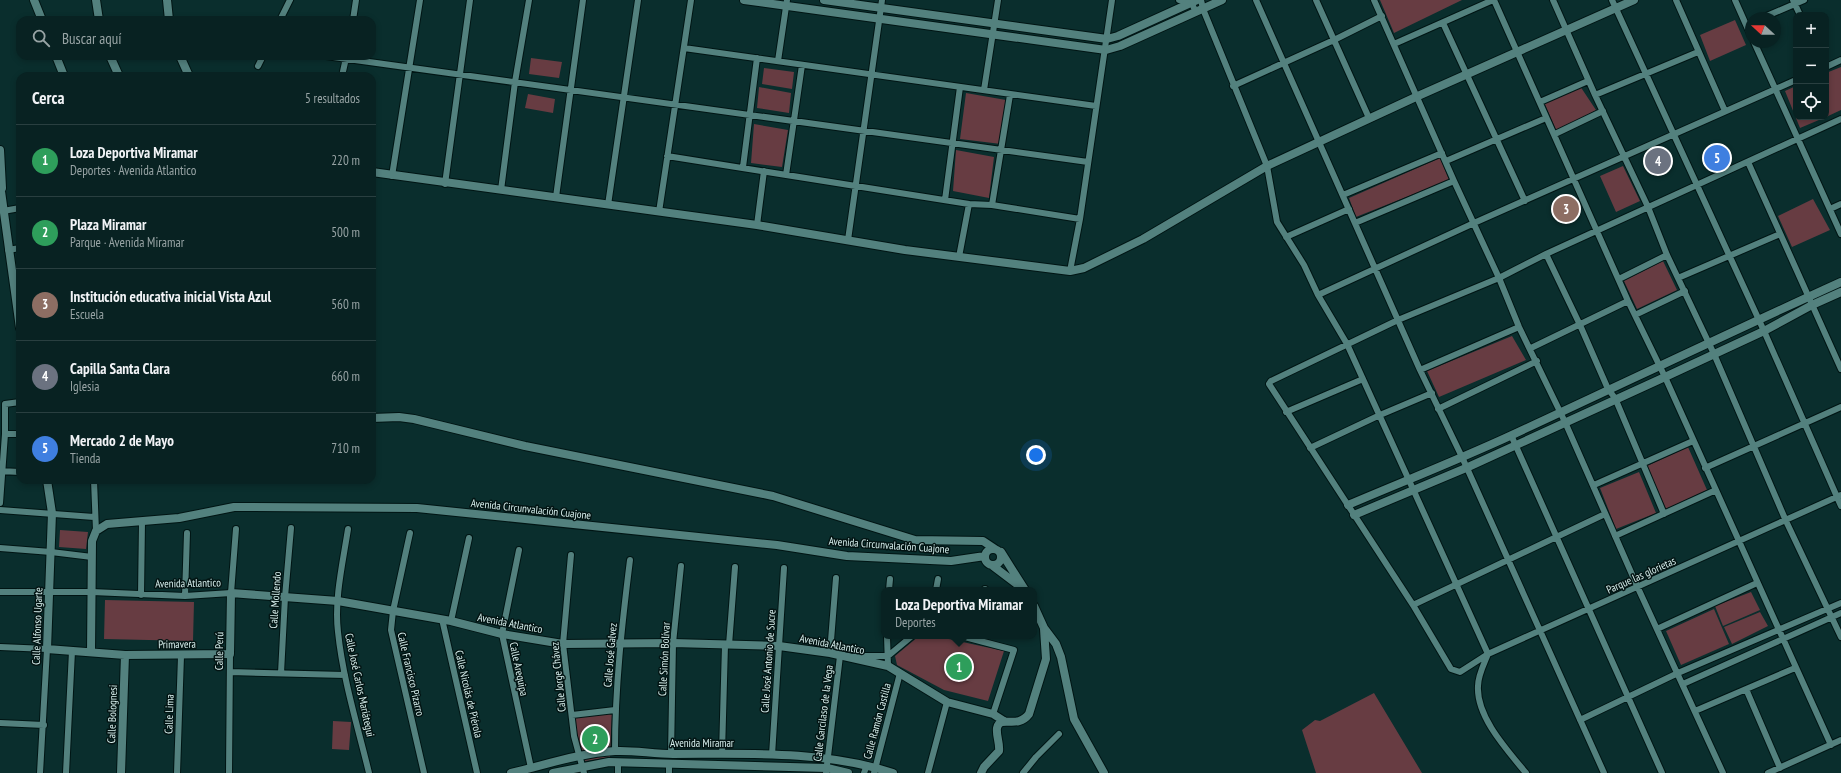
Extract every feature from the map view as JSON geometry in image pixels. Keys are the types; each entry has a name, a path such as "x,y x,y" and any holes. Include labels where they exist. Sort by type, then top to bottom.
{"main road":[{"path":"34,0 40,16"},
{"path":"96,0 98,16"},
{"path":"166,0 168,16"},
{"path":"744,0 787,3 880,19 1106,50 1120,46 1222,0"},
{"path":"824,0 882,4 994,24 1106,39 1118,36 1194,1"},
{"path":"376,173 445,184 556,197 757,225 905,250 1070,271 1084,268 1143,239 1266,166 1369,118 1634,0"},
{"path":"58,60 62,72"},
{"path":"112,60 118,72"},
{"path":"182,60 188,72"},
{"path":"0,150 3,211 8,250 16,285"},
{"path":"1348,505 1511,436 1608,389 1659,367 1708,342 1841,282"},
{"path":"1354,515 1466,468 1615,398 1665,377 1764,331 1812,305 1841,292"},
{"path":"376,418 399,417 414,419 525,446 773,496 916,540 983,541 998,550 1002,558 998,564 991,565 986,561 985,554 973,541"},
{"name":"Calle Alfonso Ugarte","path":"47,649 52,513 48,484"},
{"name":"Avenida Circunvalación Cuajone","path":"96,531 107,524 179,518 234,507 417,508 777,545 847,556 951,561 967,560 985,554"},
{"path":"91,652 92,541 96,531"},
{"path":"985,554 990,549 998,550"},
{"name":"Avenida Circunvalación Cuajone","path":"998,550 1023,587"},
{"name":"Avenida Circunvalación Cuajone","path":"967,560 991,565 1021,587"},
{"name":"Avenida Atlantico","path":"232,593 338,601 446,620 502,634 563,644 620,642 779,646 830,653 888,666 947,702 993,714 1004,721"},
{"name":"Calle Perú","path":"230,654 232,593"},
{"path":"1037,613 1044,628 1056,644 1061,657 1074,719 1104,773"},
{"path":"980,773 999,751 997,727 1004,721 1019,722 1025,720 1029,714 1046,659 1044,628"},
{"name":"Primavera","path":"47,649 125,655 181,656 230,654"},
{"name":"Calle Bolognesi","path":"121,773 125,655"},
{"name":"Avenida Miramar","path":"511,773 580,757 615,751 671,754 772,754 827,758 865,769 893,773"},
{"name":"Avenida Miramar","path":"553,773 583,770 598,763 618,762 669,764 721,769 827,770 848,773"}],"street":[{"path":"282,16 290,0"},
{"path":"354,16 356,0"},
{"path":"392,176 420,0"},
{"path":"445,184 470,0"},
{"path":"501,190 514,82 529,0"},
{"path":"556,197 583,0"},
{"path":"608,205 638,0"},
{"path":"659,212 691,0"},
{"path":"984,90 998,0"},
{"path":"1070,271 1080,219 1096,106 1106,50 1106,39 1112,0"},
{"path":"1179,0 1194,1 1200,11 1266,166 1277,222 1304,265 1318,295 1347,344 1457,583 1488,654 1480,673 1478,687 1479,696 1492,732 1526,773"},
{"path":"1200,11 1201,0"},
{"path":"1256,0 1420,370 1462,457 1604,773"},
{"path":"1316,0 1369,118"},
{"path":"1374,0 1418,96 1454,181 1500,278 1519,327 1531,348 1566,422 1638,588 1724,773"},
{"path":"1394,44 1494,0 1546,118 1555,134 1628,301 1665,377 1830,745"},
{"path":"1552,0 1588,81 1648,207 1678,278 1714,354 1786,521 1841,637"},
{"path":"1612,0 1759,319 1804,423 1839,496 1841,506"},
{"path":"1676,0 1698,52 1726,111"},
{"path":"1735,0 1745,17"},
{"path":"1774,12 1794,2 1804,0"},
{"path":"1794,2 1799,12"},
{"path":"778,61 787,3"},
{"path":"848,240 882,4"},
{"path":"1233,86 1334,40 1382,16"},
{"path":"1443,23 1468,74 1525,201"},
{"path":"684,48 1096,106"},
{"path":"1757,48 1841,234"},
{"path":"1595,95 1698,52"},
{"path":"743,167 757,58"},
{"path":"258,66 261,60"},
{"path":"343,72 346,60"},
{"path":"360,60 1088,162"},
{"path":"1829,66 1841,60"},
{"path":"786,175 802,65"},
{"path":"1540,102 1588,81"},
{"path":"1318,295 1376,270 1474,223 1793,81"},
{"path":"945,200 960,87"},
{"path":"992,205 1010,95"},
{"path":"1555,134 1603,110"},
{"path":"1446,161 1498,140 1546,118"},
{"path":"1605,514 1413,605 1270,388 1271,381 1398,320 1500,278 1546,254 1696,184 1841,119"},
{"path":"1343,195 1442,153"},
{"path":"667,156 764,170 786,175 856,184 969,204 992,205 1080,219"},
{"path":"1748,162 1841,369"},
{"path":"757,225 764,170"},
{"path":"1355,223 1454,181"},
{"path":"959,257 969,204"},
{"path":"1830,209 1841,204"},
{"path":"3,211 16,209"},
{"path":"1286,238 1349,209"},
{"path":"1678,278 1780,234"},
{"path":"8,250 16,249"},
{"path":"1546,254 1580,325 1608,389 1615,398 1664,514"},
{"path":"1619,279 1668,255"},
{"path":"1635,315 1685,291"},
{"path":"1531,348 1628,301"},
{"path":"1420,370 1519,327"},
{"path":"1438,408 1537,361"},
{"path":"1286,412 1363,379"},
{"path":"1310,448 1380,415 1432,393"},
{"path":"0,503 1,472 5,434 5,404 16,403"},
{"path":"1706,468 1841,407"},
{"path":"5,434 16,434"},
{"path":"1511,436 1662,773"},
{"path":"1594,485 1693,441"},
{"path":"1,472 16,472"},
{"path":"94,484 94,517 96,531"},
{"path":"1615,536 1716,490"},
{"name":"Parque las glorietas","path":"1413,605 1451,669 1460,672 1488,654 1590,610 1839,496"},
{"path":"0,510 94,517"},
{"path":"141,595 142,522"},
{"name":"Calle Mollendo","path":"281,673 285,597 291,528"},
{"name":"Calle Perú","path":"232,593 236,529"},
{"name":"Calle José Carlos Mariátegui","path":"348,529 338,601 338,632 345,675 369,773"},
{"path":"185,596 187,533"},
{"name":"Calle Francisco Pizarro","path":"410,533 393,611 391,630 424,773"},
{"name":"Calle Nicolás de Piérola","path":"469,538 446,620 478,773"},
{"path":"0,548 92,557"},
{"name":"Calle Arequipa","path":"519,550 502,634 531,768"},
{"name":"Calle Jorge Chávez","path":"571,555 563,644 574,736 583,770"},
{"name":"Calle José Galvez","path":"615,751 615,710 620,642 630,560"},
{"name":"Calle Simón Bolívar","path":"671,754 673,643 681,566"},
{"path":"722,753 727,645 735,568"},
{"name":"Calle José Antonio de Sucre","path":"772,754 784,568"},
{"name":"Calle Garcilaso de la Vega","path":"830,653 836,578"},
{"path":"889,587 890,579"},
{"path":"937,587 938,579"},
{"path":"1657,629 1757,583"},
{"name":"Avenida Atlantico","path":"0,592 48,591 185,596 232,593"},
{"path":"1580,720 1678,674 1841,603"},
{"path":"1683,684 1841,613"},
{"path":"887,639 888,666"},
{"path":"842,656 888,656 908,639"},
{"path":"981,639 1014,650 993,714"},
{"path":"0,647 47,649"},
{"name":"Calle Alfonso Ugarte","path":"40,773 44,725 47,649"},
{"path":"66,773 72,651"},
{"name":"Calle Perú","path":"229,773 230,654"},
{"name":"Calle Lima","path":"177,773 181,656"},
{"name":"Calle Garcilaso de la Vega","path":"827,770 827,758 842,656"},
{"path":"1695,711 1795,668"},
{"path":"230,672 345,675"},
{"name":"Calle Ramón Castilla","path":"874,770 900,674"},
{"path":"1746,689 1780,768"},
{"path":"928,773 947,702"},
{"path":"572,716 615,710"},
{"path":"0,723 44,725"},
{"path":"1023,773 1036,757 1059,734"},
{"path":"1768,773 1841,740"},
{"path":"618,762 618,773"},
{"path":"669,764 669,773"}],"shaded area":[{"path":"1380,0 1462,0 1394,33"},
{"path":"1735,20 1745,45 1710,61 1700,35"},
{"path":"531,58 562,62 559,78 529,74"},
{"path":"1841,67 1841,110 1829,116 1829,84 1829,72"},
{"path":"764,68 794,72 792,89 762,84"},
{"path":"1580,86 1596,110 1557,132 1544,102"},
{"path":"759,87 791,93 789,113 757,108"},
{"path":"1793,87 1793,111 1785,91"},
{"path":"966,93 1006,100 1001,144 960,139"},
{"path":"528,94 555,99 553,113 525,108"},
{"path":"1797,120 1819,120 1800,128"},
{"path":"754,124 788,130 782,167 751,163"},
{"path":"956,150 994,157 989,198 953,191"},
{"path":"1440,158 1449,180 1356,217 1349,198"},
{"path":"1623,166 1640,201 1616,212 1600,176"},
{"path":"1813,199 1830,230 1792,247 1778,216"},
{"path":"1663,261 1677,290 1637,309 1624,281"},
{"path":"1512,336 1526,360 1439,397 1427,371"},
{"path":"1688,447 1707,490 1666,509 1647,466"},
{"path":"1639,472 1656,513 1616,529 1600,488"},
{"path":"60,530 88,532 86,549 59,547"},
{"path":"1751,592 1760,610 1723,626 1715,606"},
{"path":"105,600 194,602 193,641 104,639"},
{"path":"1714,609 1729,644 1681,665 1666,631"},
{"path":"1760,612 1768,626 1732,644 1724,627"},
{"path":"915,639 949,639 1004,651 988,701 944,690 897,665 895,656"},
{"path":"1374,693 1422,773 1316,773 1302,730 1315,720 1320,721"},
{"path":"612,713 610,757 585,761 573,720 575,717"},
{"path":"333,721 351,722 349,750 332,749"}],"place":[{"name":"Mercado 2 de Mayo","path":"1717,158"},
{"name":"Capilla Santa Clara","path":"1658,161"},
{"name":"Institución educativa inicial Vista Azul","path":"1566,209"},
{"name":"Loza Deportiva Miramar","path":"959,667"},
{"name":"Plaza Miramar","path":"595,739"}]}
